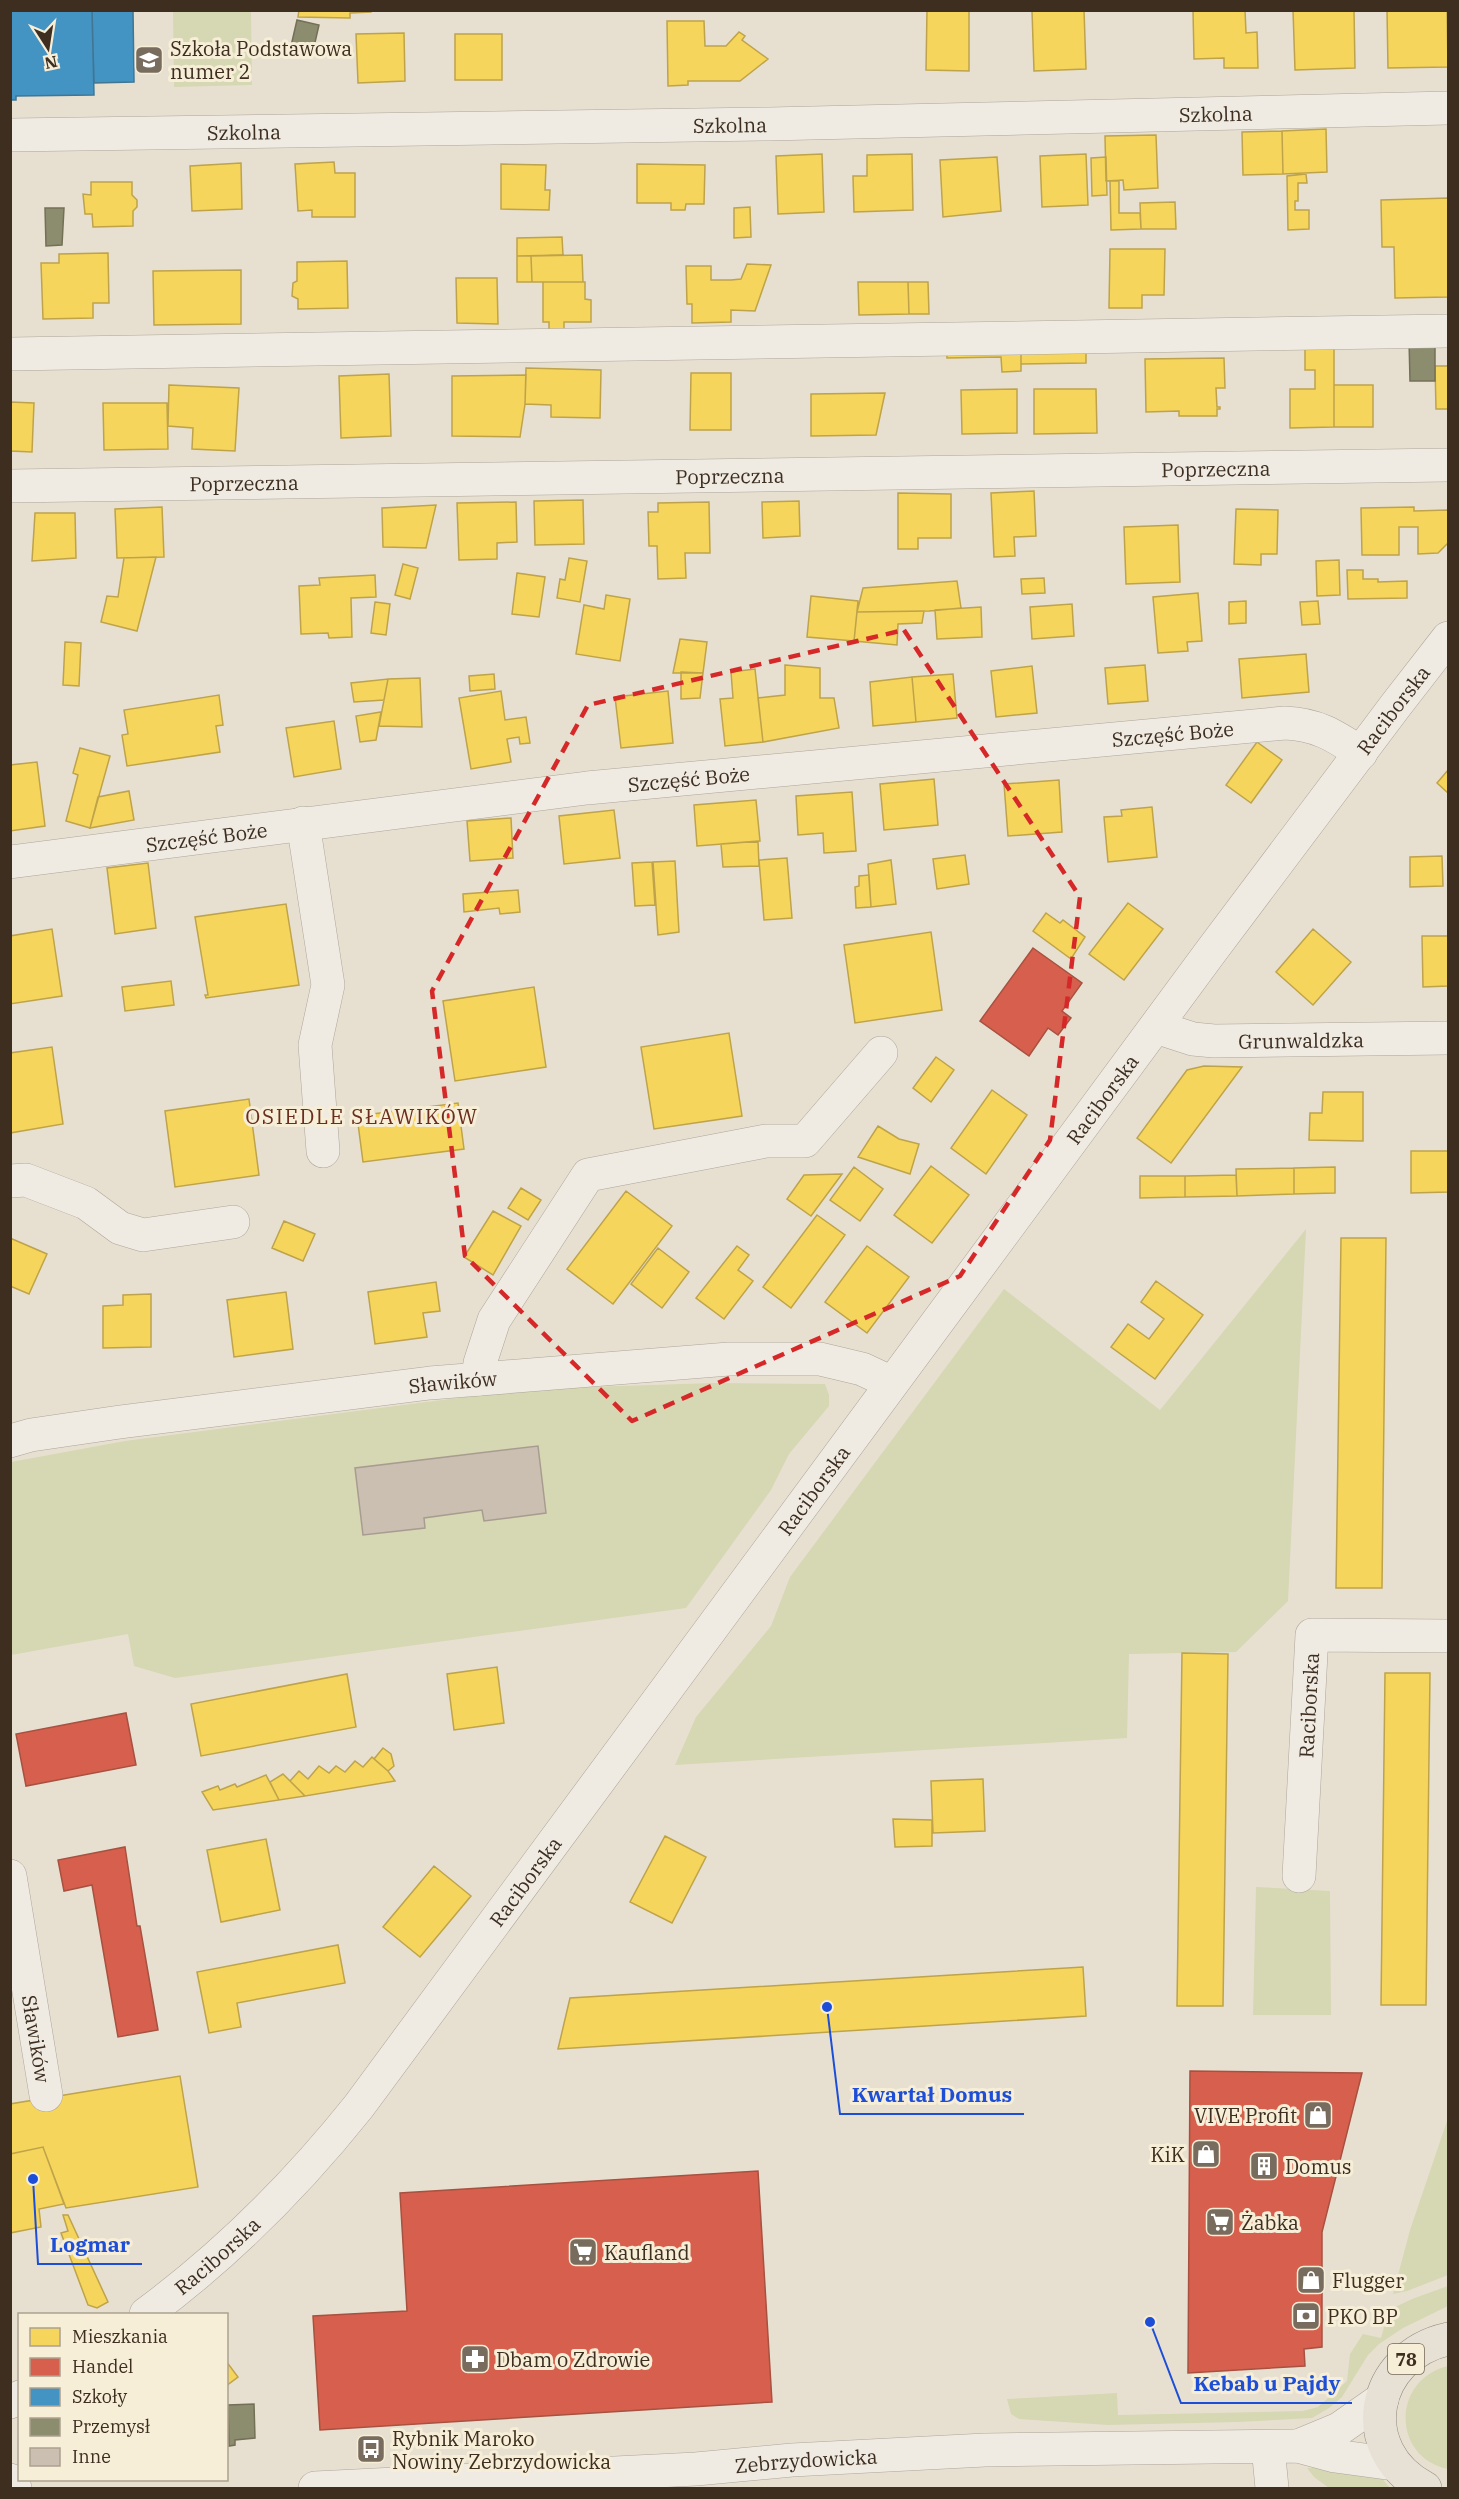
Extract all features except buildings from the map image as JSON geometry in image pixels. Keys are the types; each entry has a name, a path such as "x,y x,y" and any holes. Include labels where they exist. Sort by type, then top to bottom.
{"main road":[{"name":"78","path":"1407,2478 1387,2452 1379,2418 1382,2399 1393,2374 1405,2360 1422,2348 1449,2339"}],"street":[{"name":"Szkolna","path":"10,135 781,124 1449,108"},
{"path":"10,354 1449,331"},
{"name":"Poprzeczna","path":"10,486 1449,465"},
{"name":"Raciborska","path":"147,2313 200,2272 259,2219 302,2175 339,2132 1156,1027 1449,638"},
{"name":"Szczęść Boże","path":"10,862 587,788 1285,723 1304,724 1322,729 1361,753"},
{"path":"303,823 328,985 315,1045 323,1151"},
{"name":"Grunwaldzka","path":"1156,1027 1193,1039 1214,1041 1449,1038"},
{"path":"478,1379 480,1363 494,1320 588,1175 766,1141 805,1141 881,1053"},
{"path":"10,1181 26,1180 86,1203 120,1228 143,1235 233,1222"},
{"name":"Sławików","path":"10,1441 120,1422 478,1379 729,1359 820,1359 847,1364 892,1383"},
{"name":"Raciborska","path":"1299,1876 1312,1635 1449,1636"},
{"name":"Sławików","path":"10,1876 46,2095"},
{"name":"Zebrzydowicka","path":"1283,2446 1339,2429 1382,2399"},
{"path":"1272,2488 1283,2446"},
{"name":"Zebrzydowicka","path":"315,2488 696,2469 792,2460 974,2451 1283,2446 1335,2456 1407,2478"},
{"path":"10,2480 15,2488"}],"highlighted area":[{"path":"904,630 1080,897 1050,1140 960,1276 632,1421 465,1256 432,991 588,705"}],"green space":[{"path":"173,11 251,11 252,85 174,87"},
{"path":"1306,1229 1288,1601 1236,1652 1129,1654 1127,1738 675,1765 696,1717 771,1626 790,1577 1004,1289 1160,1410"},
{"path":"714,1383 825,1384 829,1395 829,1406 789,1454 771,1490 686,1608 175,1678 134,1666 128,1634 11,1655 11,1462 125,1441 527,1389"},
{"path":"1256,1887 1330,1891 1331,2015 1253,2015"},
{"path":"1448,2118 1448,2275 1393,2294 1410,2230"},
{"path":"1448,2286 1448,2306 1403,2328 1379,2344 1368,2355 1342,2397 1312,2418 1108,2425 1019,2419 1011,2414 1007,2399 1117,2393 1118,2415 1303,2411 1318,2407 1347,2381 1350,2354 1363,2334 1381,2338 1389,2310"},
{"path":"1448,2366 1448,2469 1429,2462 1416,2450 1408,2435 1406,2418 1408,2401 1416,2386 1430,2374"},
{"path":"1339,2467 1380,2476 1390,2488 1329,2488 1314,2477 1307,2468"}],"place":[{"name":"Szkoła Podstawowa numer 2","path":"149,60"},
{"name":"Kwartał Domus","path":"827,2007"},
{"name":"VIVE Profit","path":"1318,2115"},
{"name":"KiK","path":"1206,2154"},
{"name":"Domus","path":"1264,2166"},
{"name":"Logmar","path":"33,2179"},
{"name":"Żabka","path":"1220,2222"},
{"name":"Kaufland","path":"583,2252"},
{"name":"Flugger","path":"1311,2280"},
{"name":"PKO BP","path":"1306,2316"},
{"name":"Kebab u Pajdy","path":"1150,2322"},
{"name":"Dbam o Zdrowie","path":"475,2359"},
{"name":"Rybnik Maroko Nowiny Zebrzydowicka","path":"371,2449"}],"district":[{"name":"OSIEDLE SŁAWIKÓW","path":"362,1116"}]}
